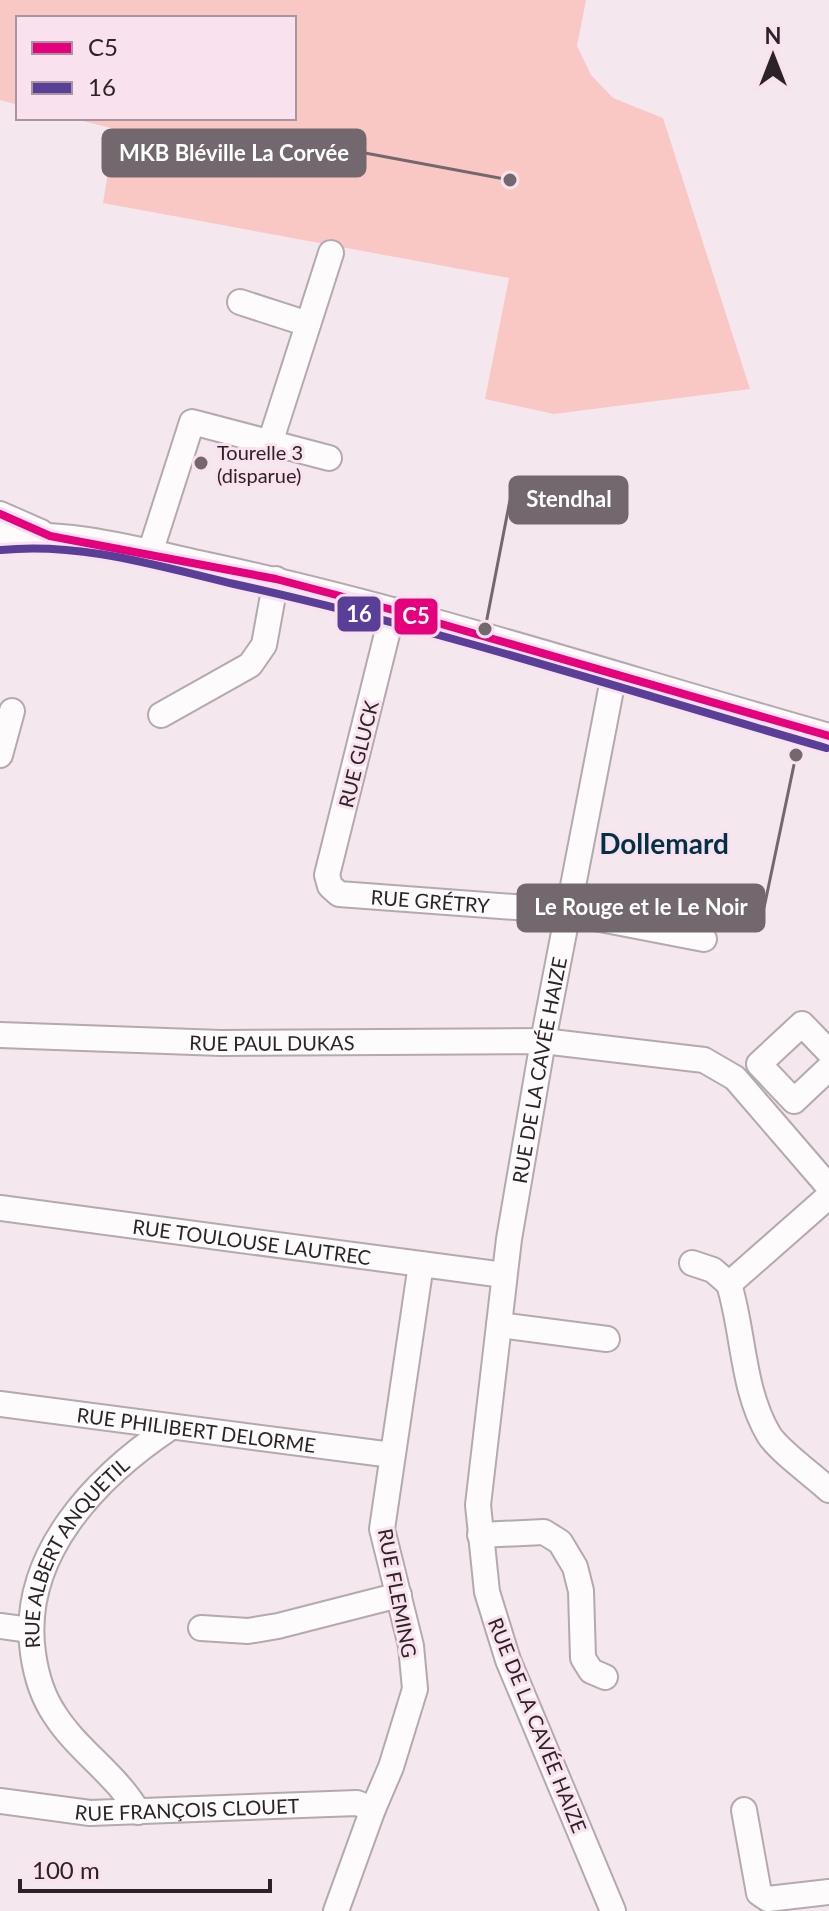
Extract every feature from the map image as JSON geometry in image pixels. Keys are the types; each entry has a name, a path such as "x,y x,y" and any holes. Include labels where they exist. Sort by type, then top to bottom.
{"street":[{"path":"270,443 331,253"},
{"path":"240,302 308,324"},
{"path":"150,553 192,422 329,458"},
{"path":"0,514 50,536"},
{"path":"0,538 50,536 276,579 829,736"},
{"path":"161,715 250,665 264,645 276,579"},
{"name":"RUE GLUCK","path":"339,894 330,886 327,875 393,610"},
{"name":"RUE DE LA CAVÉE HAIZE","path":"613,1911 508,1660 487,1592 478,1505 504,1275 543,1041 614,674"},
{"path":"0,755 12,711"},
{"name":"RUE GRÉTRY","path":"339,894 568,913 704,939"},
{"path":"829,1052 802,1024 759,1064 794,1101 829,1068"},
{"name":"RUE PAUL DUKAS","path":"0,1035 235,1043 543,1041 704,1060 735,1078 829,1187"},
{"path":"756,1104 777,1083"},
{"path":"729,1284 829,1196"},
{"name":"RUE TOULOUSE LAUTREC","path":"0,1208 504,1275"},
{"path":"692,1263 713,1270 729,1284 751,1393 770,1437 829,1490"},
{"name":"RUE FLEMING","path":"336,1911 391,1767 415,1689 411,1646 382,1529 421,1264"},
{"path":"499,1325 607,1339"},
{"name":"RUE PHILIBERT DELORME","path":"0,1404 392,1455"},
{"name":"RUE ALBERT ANQUETIL","path":"138,1812 131,1799 87,1755 54,1715 36,1677 30,1630 35,1589 50,1551 75,1511 147,1442 171,1427"},
{"path":"480,1535 544,1532 560,1542 575,1567 581,1591 583,1658 591,1671 605,1677"},
{"path":"201,1628 248,1631 278,1626 399,1595"},
{"path":"0,1626 30,1630"},
{"name":"RUE FRANÇOIS CLOUET","path":"0,1801 90,1813 357,1803 373,1809"},
{"path":"744,1810 759,1893 768,1899 829,1892"}],"shaded area":[{"path":"0,0 586,0 577,46 591,75 613,98 663,118 750,389 554,414 485,399 509,278 103,203 115,129 79,120 296,120 296,16 16,16 16,104 0,100"}],"transit line":[{"name":"C5","path":"0,514 50,536 276,579 393,610 829,736"},
{"name":"16","path":"1,550 31,548 89,552 309,601 531,661 826,748"}],"place":[{"name":"MKB Bléville La Corvée","path":"510,180"},
{"name":"Tourelle 3 (disparue)","path":"201,463"},
{"name":"Stendhal","path":"485,629"},
{"name":"Le Rouge et le Le Noir","path":"796,755"}],"district":[{"name":"Dollemard","path":"664,843"}]}
